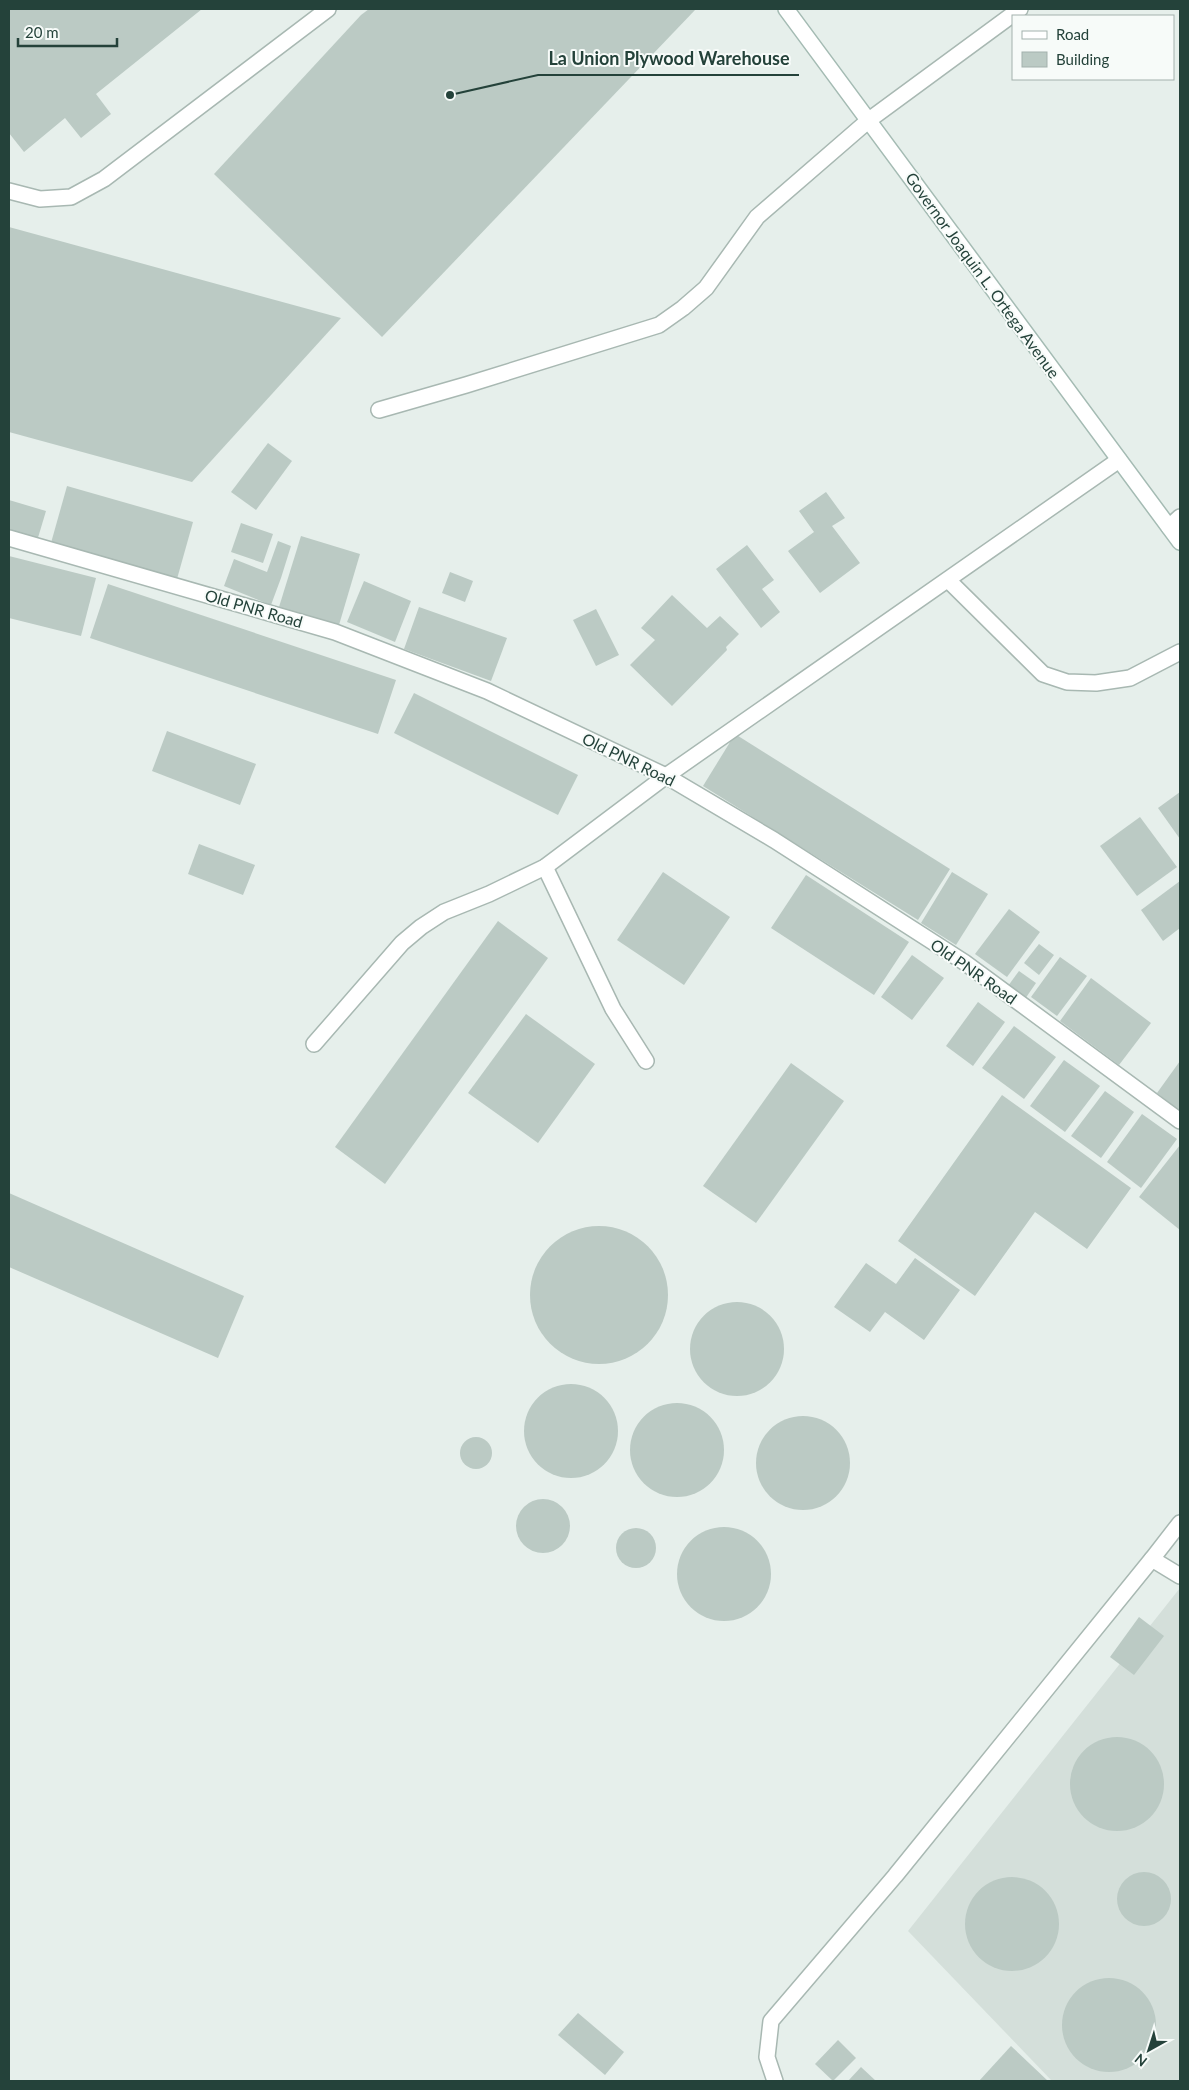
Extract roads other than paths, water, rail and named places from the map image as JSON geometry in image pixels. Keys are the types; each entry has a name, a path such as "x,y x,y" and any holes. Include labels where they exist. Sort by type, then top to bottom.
{"street":[{"path":"9,191 40,199 71,197 104,179 328,9"},
{"name":"Governor Joaquin L. Ortega Avenue","path":"786,9 870,120 1180,542"},
{"path":"379,410 659,325 706,288 757,218 870,120 1014,11"},
{"path":"314,1044 402,943 421,928 444,912 489,894 545,867 666,776 1119,460"},
{"path":"1169,527 1180,517"},
{"name":"Old PNR Road","path":"9,538 335,632 486,691 666,776 774,840 964,962 1180,1121"},
{"path":"948,580 1043,674 1067,682 1096,683 1130,678 1180,652"},
{"path":"545,867 613,1009 646,1061"},
{"path":"775,2081 767,2057 771,2021 895,1876 1180,1523"},
{"path":"1152,1559 1180,1576"}],"place":[{"name":"La Union Plywood Warehouse","path":"450,95"}]}
